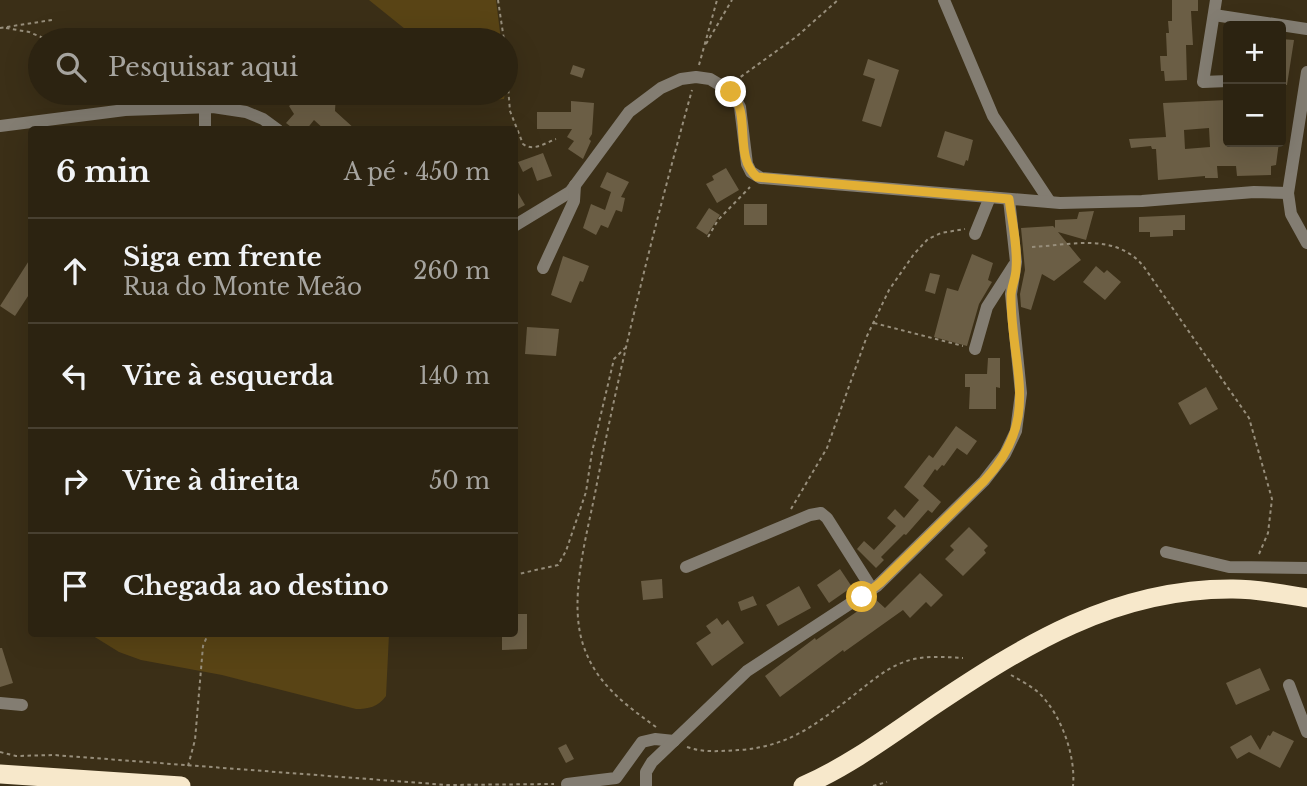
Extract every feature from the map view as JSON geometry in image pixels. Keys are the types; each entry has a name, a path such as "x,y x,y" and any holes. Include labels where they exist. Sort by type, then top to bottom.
{"highway":[{"path":"803,786 858,757 1018,651 1083,618 1142,600 1198,590 1252,590 1307,598"},
{"path":"830,786 864,767 1019,663 1094,626 1137,612 1193,602 1245,600 1307,608"},
{"path":"0,774 181,786"},
{"path":"0,784 23,786"}],"street":[{"path":"944,0 993,116 1049,202"},
{"path":"1216,0 1203,82 1223,81"},
{"path":"1213,15 1239,21"},
{"path":"1286,27 1307,29"},
{"path":"1307,72 1288,193 1290,214 1307,243"},
{"path":"518,224 563,198 635,106 664,86 691,78 710,79 734,96 739,105 749,168 754,175 761,178 1049,202 1133,201 1254,192 1288,193"},
{"path":"0,126 118,111 205,108 246,112 273,126"},
{"path":"205,108 205,126"},
{"path":"645,782 651,764 747,671 873,589 984,481 1012,442 1021,399 1011,294 1016,262 1015,200 1028,188 1031,174"},
{"path":"543,268 574,201 575,185"},
{"path":"976,230 990,197"},
{"path":"975,349 988,304 1016,262"},
{"path":"685,567 813,514 823,514 873,589"},
{"path":"1166,552 1215,565 1307,568"},
{"path":"1290,685 1307,732"},
{"path":"0,703 22,705"},
{"path":"567,784 616,778 642,742 654,739 674,741"}],"path":[{"path":"498,0 502,28"},
{"path":"704,48 717,0"},
{"path":"732,0 704,48 691,78 626,348 581,568 576,608 584,650 610,691 674,741 688,748 710,752 774,745 811,728 882,673 901,663 924,657 963,658"},
{"path":"725,88 796,37 838,0"},
{"path":"1,27 52,20"},
{"path":"1,27 28,32"},
{"path":"510,105 516,126"},
{"path":"518,131 527,147 535,147 556,139"},
{"path":"708,237 745,191 761,178"},
{"path":"779,528 827,448 873,322 889,290 923,244 941,233 976,230"},
{"path":"1032,247 1102,244 1119,247 1132,254 1148,272 1172,311 1245,409 1272,499 1268,534 1253,567"},
{"path":"873,322 975,349"},
{"path":"518,574 558,565 566,551 586,492 592,452 614,359 626,348"},
{"path":"188,766 195,740 200,670 207,637"},
{"path":"1008,673 1036,691 1050,707 1071,755 1073,786"},
{"path":"0,752 16,757 54,755 447,785 567,784"},
{"path":"873,786 887,782"}],"shaded area":[{"path":"369,0 496,0 500,28 404,28"},
{"path":"95,637 389,637 386,696 372,707 356,709 222,675 141,660 119,652"}],"building":[{"path":"1172,0 1198,0 1198,11 1191,11 1193,45 1186,45 1187,80 1165,81 1164,71 1161,71 1160,56 1167,56 1166,33 1169,33 1168,21 1172,21"},
{"path":"1286,39 1294,40 1286,85"},
{"path":"868,59 899,70 881,127 862,121 875,79 863,75"},
{"path":"573,65 585,69 582,78 570,74"},
{"path":"1223,100 1223,147 1278,147 1276,165 1271,166 1271,175 1237,176 1236,166 1217,166 1218,178 1205,176 1158,180 1156,149 1151,146 1131,148 1129,139 1166,137 1163,103","holes":["1209,128 1210,147 1185,149 1184,130"]},
{"path":"571,101 594,103 592,134 589,139 591,141 583,159 568,149 574,141 567,137 572,129 537,129 537,112 571,112"},
{"path":"335,105 335,111 352,126 321,126 314,120 309,126 290,126 286,123 294,114 289,106"},
{"path":"945,131 973,140 968,161 966,160 964,166 937,157"},
{"path":"543,153 552,176 537,181 532,167 523,172 518,162"},
{"path":"726,168 739,190 717,203 706,184 714,180 712,176"},
{"path":"607,172 629,182 621,197 625,198 622,212 616,210 608,228 601,225 596,235 583,228 591,204 605,210 611,192 600,187"},
{"path":"518,193 525,205 518,209"},
{"path":"744,204 767,204 767,225 744,225"},
{"path":"709,208 720,215 707,235 696,228"},
{"path":"1094,211 1086,240 1058,232 1081,260 1054,281 1042,274 1031,310 1021,307 1020,294 1025,270 1021,228 1055,228 1055,220 1077,219 1079,212"},
{"path":"1185,215 1185,230 1173,230 1173,236 1150,237 1150,232 1139,232 1139,217"},
{"path":"972,254 993,263 988,280 992,282 979,304 967,346 934,337 947,288 958,291"},
{"path":"563,256 589,266 571,303 551,295"},
{"path":"28,262 28,296 15,316 0,306"},
{"path":"1096,266 1104,273 1107,270 1121,282 1105,300 1083,282"},
{"path":"930,273 940,275 935,294 925,291"},
{"path":"527,327 559,329 556,356 525,354"},
{"path":"988,358 1000,358 1000,388 996,387 996,409 969,409 970,387 965,387 965,374 987,374"},
{"path":"1206,387 1218,409 1190,425 1178,403"},
{"path":"956,426 977,441 967,455 957,448 944,466 937,471 935,469 923,486 941,502 932,513 928,510 906,535 881,557 884,560 876,568 857,549 864,541 874,550 896,526 887,518 895,509 904,518 919,500 904,487 929,455 933,458"},
{"path":"969,527 988,546 984,550 986,553 963,576 945,559 954,550 950,546"},
{"path":"840,569 852,587 829,603 817,585"},
{"path":"920,573 943,595 931,607 926,602 910,618 903,610 780,697 765,676 815,638 816,640 875,599 885,608"},
{"path":"662,579 663,598 643,600 641,581"},
{"path":"799,586 811,608 778,626 766,605"},
{"path":"753,596 757,605 741,611 738,602"},
{"path":"518,614 527,614 527,649 502,650 502,637 518,637"},
{"path":"717,618 722,625 728,620 744,643 712,666 696,643 711,633 706,626"},
{"path":"0,648 13,683 0,687"},
{"path":"1260,668 1270,690 1236,705 1226,683"},
{"path":"1273,731 1294,741 1280,768 1249,752 1237,759 1230,747 1251,735 1260,750"},
{"path":"566,744 574,759 566,763 558,748"}],"route":[{"path":"731,92 740,107 747,164 757,177 1009,199 1016,257 1011,294 1021,393 1014,437 997,466 984,481 874,589 862,597"}]}
